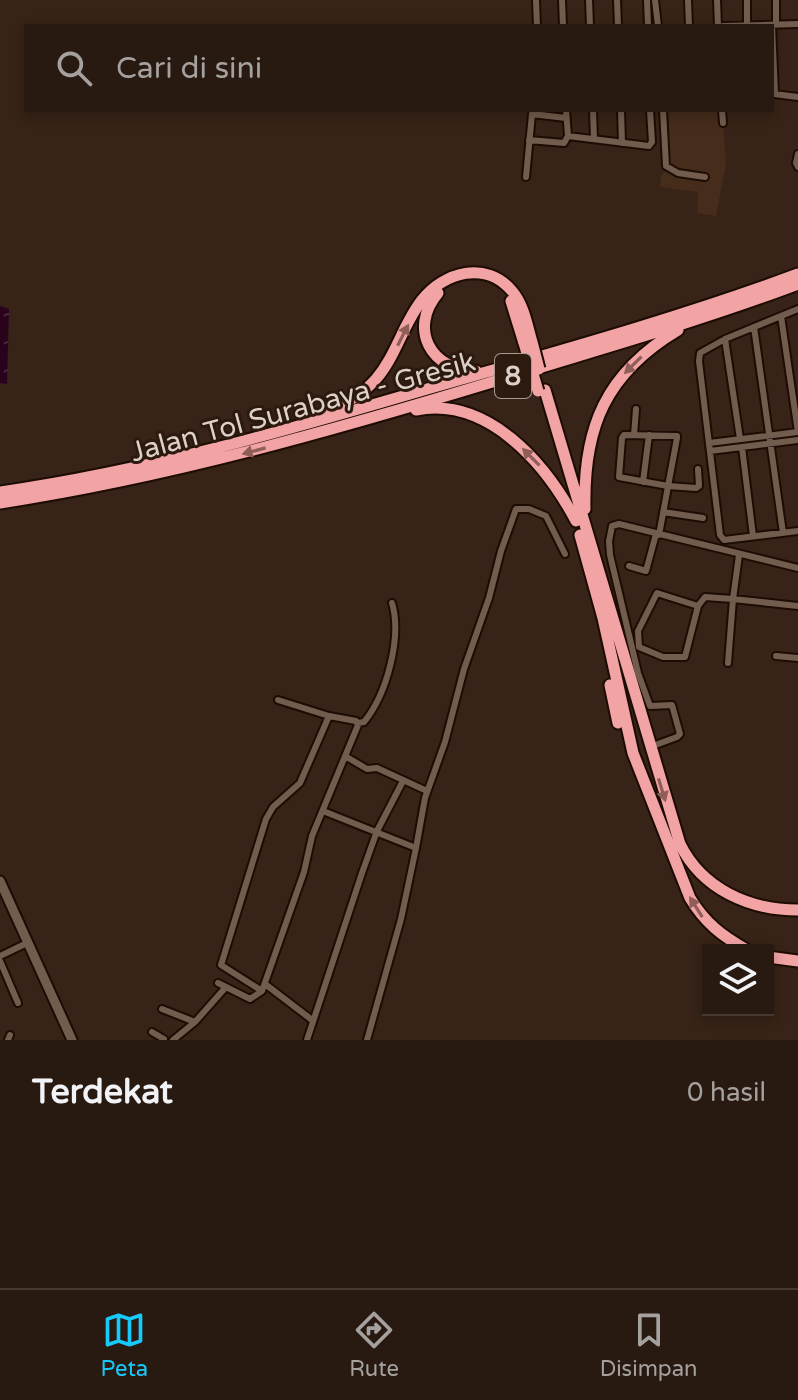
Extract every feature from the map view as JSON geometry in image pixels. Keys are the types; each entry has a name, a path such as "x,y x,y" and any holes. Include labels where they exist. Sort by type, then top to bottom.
{"highway":[{"path":"254,439 338,407 366,389 387,366 423,300 436,286 456,275 481,273 504,283 521,307 528,342 580,524 674,830 692,866 718,888 742,901 774,909 798,910"},
{"name":"Jalan Tol Surabaya - Gresik","path":"0,492 155,464 254,439 489,372 798,274"},
{"path":"489,372 453,369 440,360 429,345 425,330 426,313 431,301 444,287 455,281 470,279 481,280 504,290 528,342"},
{"name":"Jalan Tol Surabaya - Gresik","path":"0,503 63,493 232,457 696,320 798,284"},
{"path":"580,524 586,459 601,407 613,387 639,357 696,320"},
{"path":"329,430 421,409 459,411 474,416 527,452 562,494 580,524 603,618 613,707 626,753 690,898 718,934 736,944"},
{"path":"774,958 798,959"}],"main road":[{"path":"0,882 72,1040"}],"street":[{"path":"536,0 537,24"},
{"path":"562,0 563,24"},
{"path":"589,0 590,24"},
{"path":"617,0 618,24"},
{"path":"647,0 648,24"},
{"path":"655,0 658,24"},
{"path":"688,0 689,24"},
{"path":"717,0 721,24"},
{"path":"746,24 747,0"},
{"path":"776,0 774,94 798,97"},
{"path":"774,24 798,24"},
{"path":"526,177 531,115 538,112 566,114 568,136 562,144 529,140"},
{"path":"593,112 594,139"},
{"path":"621,112 622,143"},
{"path":"568,136 651,145 650,112"},
{"path":"663,112 666,166 678,173 705,177"},
{"path":"722,112 723,123"},
{"path":"798,154 798,167"},
{"path":"798,309 725,339 700,353 699,357 720,535 724,540 798,531"},
{"path":"770,440 798,432 781,316"},
{"path":"754,327 783,533"},
{"path":"725,339 753,536"},
{"path":"634,435 636,409"},
{"path":"629,566 646,571 663,512 668,486 677,437 634,435 622,438 617,476 668,486 698,487 698,469"},
{"path":"643,482 649,435"},
{"path":"710,447 798,440"},
{"path":"367,1040 401,919 427,791 445,742 464,669 516,509 529,509 546,516 565,554"},
{"path":"663,512 703,518"},
{"path":"649,747 680,734 672,705 653,707 649,704 638,673 609,541 612,526 616,524 798,568"},
{"path":"728,663 739,555"},
{"path":"698,606 657,593 638,631 639,647 663,657 685,657 698,606 705,597 798,606"},
{"path":"278,700 329,716 364,722 372,712 392,659 396,635 392,603"},
{"path":"776,656 798,658"},
{"path":"312,1020 221,965 266,819 273,807 300,783 329,716"},
{"path":"218,983 250,999 263,988 304,872 312,836 358,723"},
{"path":"345,756 367,769 377,768 427,791"},
{"path":"307,1040 377,831 403,781"},
{"path":"323,811 416,848"},
{"path":"18,1003 0,958 27,943"},
{"path":"152,1032 167,1040 195,1022 226,987"},
{"path":"162,1009 195,1022"}],"shaded area":[{"path":"668,112 722,112 726,164 716,216 697,213 698,192 660,187 661,176 669,166 666,129 669,129"}],"water":[{"path":"0,306 9,309 7,384 0,383"}]}
